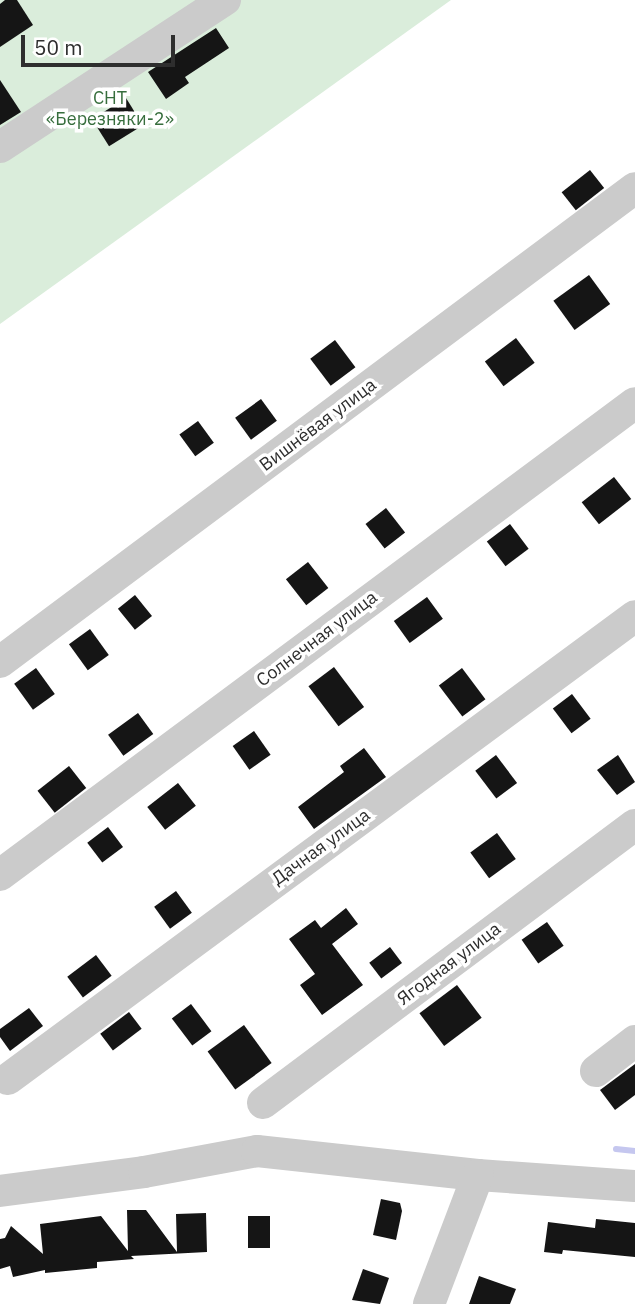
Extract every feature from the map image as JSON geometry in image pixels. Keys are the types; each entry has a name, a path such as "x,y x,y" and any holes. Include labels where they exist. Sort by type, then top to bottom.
{"street":[{"path":"0,147 225,0"},
{"name":"Вишнёвая улица","path":"0,662 635,188"},
{"name":"Солнечная улица","path":"0,875 635,403"},
{"name":"Дачная улица","path":"8,1079 635,616"},
{"name":"Ягодная улица","path":"262,1103 635,825"},
{"path":"596,1071 635,1041"},
{"path":"0,1191 144,1172 257,1151 478,1175 635,1186"},
{"path":"429,1304 478,1175"}],"green space":[{"name":"СНТ «Березняки-2»","path":"0,0 451,0 0,324"}],"building":[{"path":"5,0 17,0 33,25 0,47 0,4"},
{"path":"216,28 229,48 185,77 189,83 166,99 148,72"},
{"path":"0,80 21,112 0,125"},
{"path":"126,98 143,125 109,146 92,119"},
{"path":"590,170 604,188 576,210 562,192"},
{"path":"589,275 610,304 575,330 553,301"},
{"path":"516,338 535,363 504,386 485,361"},
{"path":"335,340 355,367 331,386 310,359"},
{"path":"261,399 277,421 251,440 235,418"},
{"path":"198,421 214,443 195,456 179,435"},
{"path":"614,477 631,499 599,524 582,502"},
{"path":"386,508 405,532 385,548 366,524"},
{"path":"510,524 529,549 505,566 487,541"},
{"path":"308,562 328,588 306,605 286,579"},
{"path":"135,595 152,616 135,630 118,609"},
{"path":"427,597 443,619 410,643 394,621"},
{"path":"90,629 109,655 88,670 69,644"},
{"path":"334,667 364,707 339,726 308,686"},
{"path":"36,668 55,694 33,710 14,684"},
{"path":"462,668 485,699 462,717 439,685"},
{"path":"572,694 591,719 571,733 553,708"},
{"path":"138,713 153,734 123,756 108,735"},
{"path":"254,731 271,755 249,770 233,746"},
{"path":"364,748 386,777 314,829 298,807 344,772 340,766"},
{"path":"496,755 517,783 496,799 475,771"},
{"path":"618,755 635,782 617,795 597,770"},
{"path":"69,766 86,788 55,813 37,791"},
{"path":"178,783 196,806 165,830 147,807"},
{"path":"108,827 123,847 102,863 87,843"},
{"path":"497,833 516,859 489,878 470,852"},
{"path":"176,891 192,913 170,929 154,907"},
{"path":"346,908 358,924 332,944 363,985 322,1015 300,985 315,974 289,939 315,920 321,928"},
{"path":"547,922 564,946 538,964 522,940"},
{"path":"390,947 402,963 381,979 369,963"},
{"path":"96,955 112,976 83,997 67,977"},
{"path":"457,985 482,1018 444,1046 419,1013"},
{"path":"191,1004 211,1031 192,1046 172,1018"},
{"path":"29,1008 43,1026 10,1051 0,1037 0,1029"},
{"path":"129,1012 142,1029 113,1050 100,1034"},
{"path":"244,1025 272,1063 235,1089 208,1051"},
{"path":"635,1064 635,1095 615,1110 600,1090"},
{"path":"381,1199 400,1203 402,1211 396,1240 373,1235"},
{"path":"127,1210 146,1210 177,1252 176,1214 206,1213 207,1252 131,1256 134,1259 97,1262 97,1268 45,1273 45,1270 13,1277 10,1266 0,1269 0,1239 5,1238 11,1226 43,1254 40,1224 101,1216 128,1251"},
{"path":"248,1216 270,1216 270,1248 248,1248"},
{"path":"596,1219 635,1223 635,1257 563,1250 562,1254 544,1252 548,1222 595,1228"},
{"path":"363,1269 389,1278 380,1304 352,1300"},
{"path":"479,1276 516,1289 510,1304 469,1304"}],"waterway":[{"path":"616,1149 635,1151"}]}
